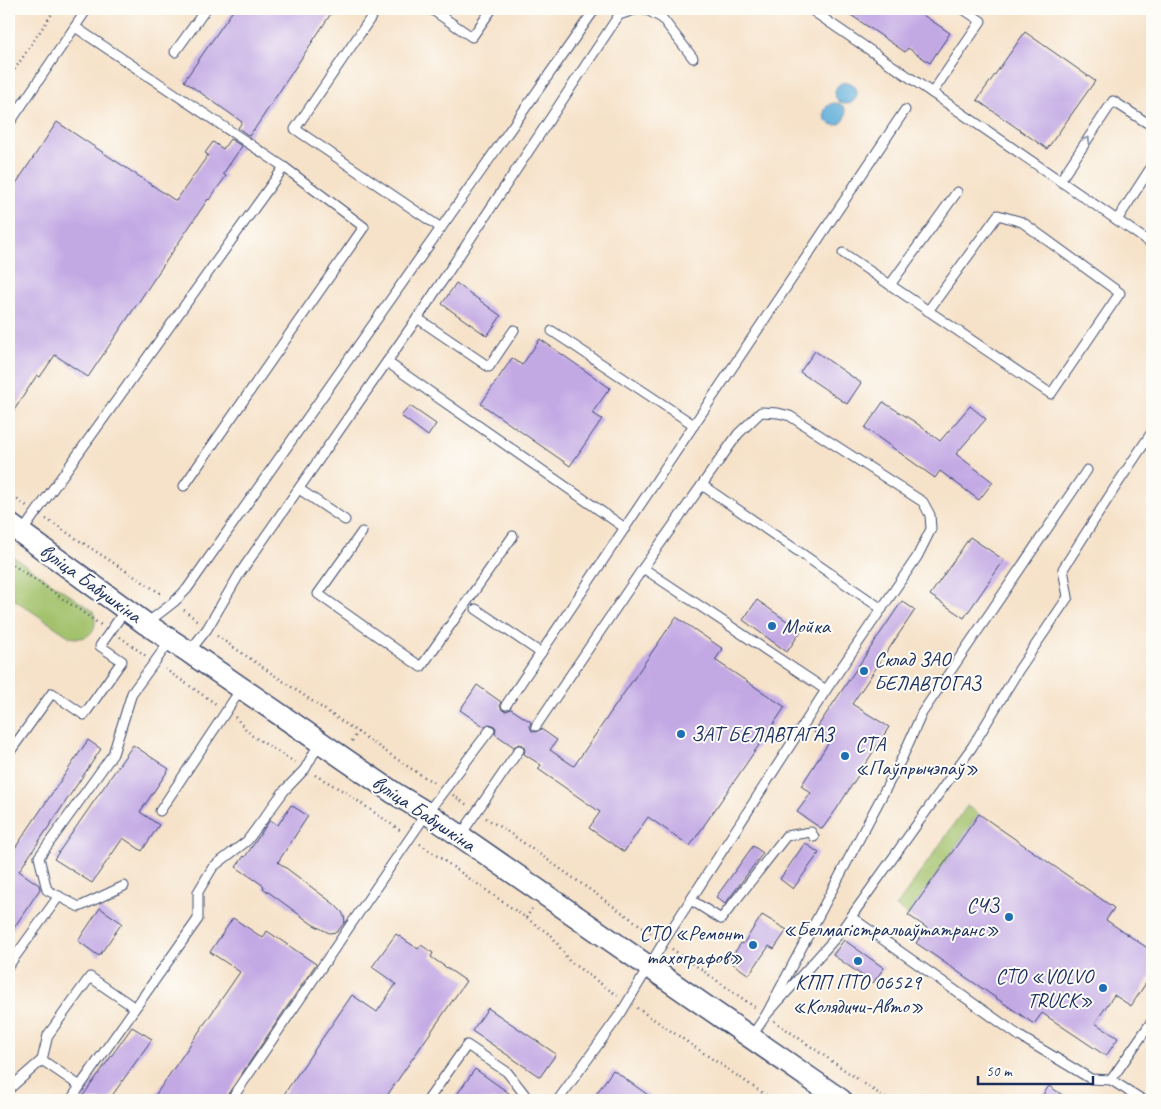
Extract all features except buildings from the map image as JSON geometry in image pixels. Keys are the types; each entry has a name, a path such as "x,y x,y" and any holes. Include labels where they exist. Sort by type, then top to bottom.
{"street":[{"name":"вуліца Бабушкіна","path":"15,528 146,624 460,836 841,1100"}],"lane":[{"path":"9,124 88,9"},
{"path":"175,52 206,9"},
{"path":"368,9 374,12 295,129 441,228"},
{"path":"431,9 472,37 492,9"},
{"path":"146,624 187,589 595,9"},
{"path":"188,652 207,629 240,573 417,318 619,15 637,9"},
{"path":"645,9 662,18 693,58"},
{"path":"810,9 1152,244"},
{"path":"932,94 981,21 963,9"},
{"path":"75,27 284,167 364,227 184,486"},
{"path":"1060,181 1113,101 1152,126"},
{"path":"506,705 905,110"},
{"path":"1117,220 1152,166"},
{"path":"15,528 284,167"},
{"path":"890,285 957,192"},
{"path":"843,253 928,311 1051,394 1120,293 1022,222 998,215 928,311"},
{"path":"417,318 489,367 514,330"},
{"path":"552,331 694,425"},
{"path":"387,362 625,528"},
{"path":"536,726 643,568 738,434 761,412 790,416 923,502 930,515 931,529 917,557 826,690 648,967 622,1013 558,1100"},
{"path":"766,1015 838,936 972,747 1018,671 1068,597 1063,569 1152,432"},
{"path":"750,1038 766,1015 902,758 922,713 1086,470"},
{"path":"702,485 882,609"},
{"path":"299,489 345,520"},
{"path":"362,532 318,594 421,667 513,536"},
{"path":"643,568 826,690"},
{"path":"9,752 52,694 84,715 122,661 100,646 126,609"},
{"path":"476,609 541,653"},
{"path":"124,886 79,907 47,890 39,857 113,754 132,693 171,640"},
{"path":"160,811 241,689"},
{"path":"231,1100 427,814 490,730"},
{"path":"71,1100 198,919 198,892 213,867 246,841 284,791 306,769 320,742"},
{"path":"460,836 519,750"},
{"path":"691,900 721,919 786,836 810,832 814,837"},
{"path":"9,965 58,896"},
{"path":"851,917 1021,1037 1091,1079 1111,1080 1143,1100"},
{"path":"9,1089 42,1060 48,1035 90,977 135,1008"},
{"path":"1111,1080 1152,1020"},
{"path":"428,1100 467,1045 507,1072 529,1100"},
{"path":"42,1060 80,1086"}],"path":[{"path":"9,78 55,9"},
{"path":"9,562 234,716 251,735 344,792 552,936 569,961 773,1100"}],"green space":[{"path":"9,554 93,611 95,623 91,633 83,638 70,637 9,596"},
{"path":"967,806 979,814 908,915 896,907"}],"water":[{"path":"846,82 854,85 857,93 854,101 846,104 838,101 835,93 838,85"},
{"path":"835,103 843,106 846,114 843,122 835,125 827,122 824,114 827,106"}],"place":[{"name":"Мойка","path":"772,626"},
{"name":"Склад ЗАО БЕЛАВТОГАЗ","path":"864,671"},
{"name":"ЗАТ БЕЛАВТАГАЗ","path":"681,734"},
{"name":"СТА «Паўпрычэпаў»","path":"845,756"},
{"name":"СЧЗ «Белмагістральаўтатранс»","path":"1009,917"},
{"name":"СТО «Ремонт тахографов»","path":"753,945"},
{"name":"КПП ПТО 06529 «Колядичи-Авто»","path":"858,961"},
{"name":"СТО «VOLVO TRUCK»","path":"1103,988"}]}
